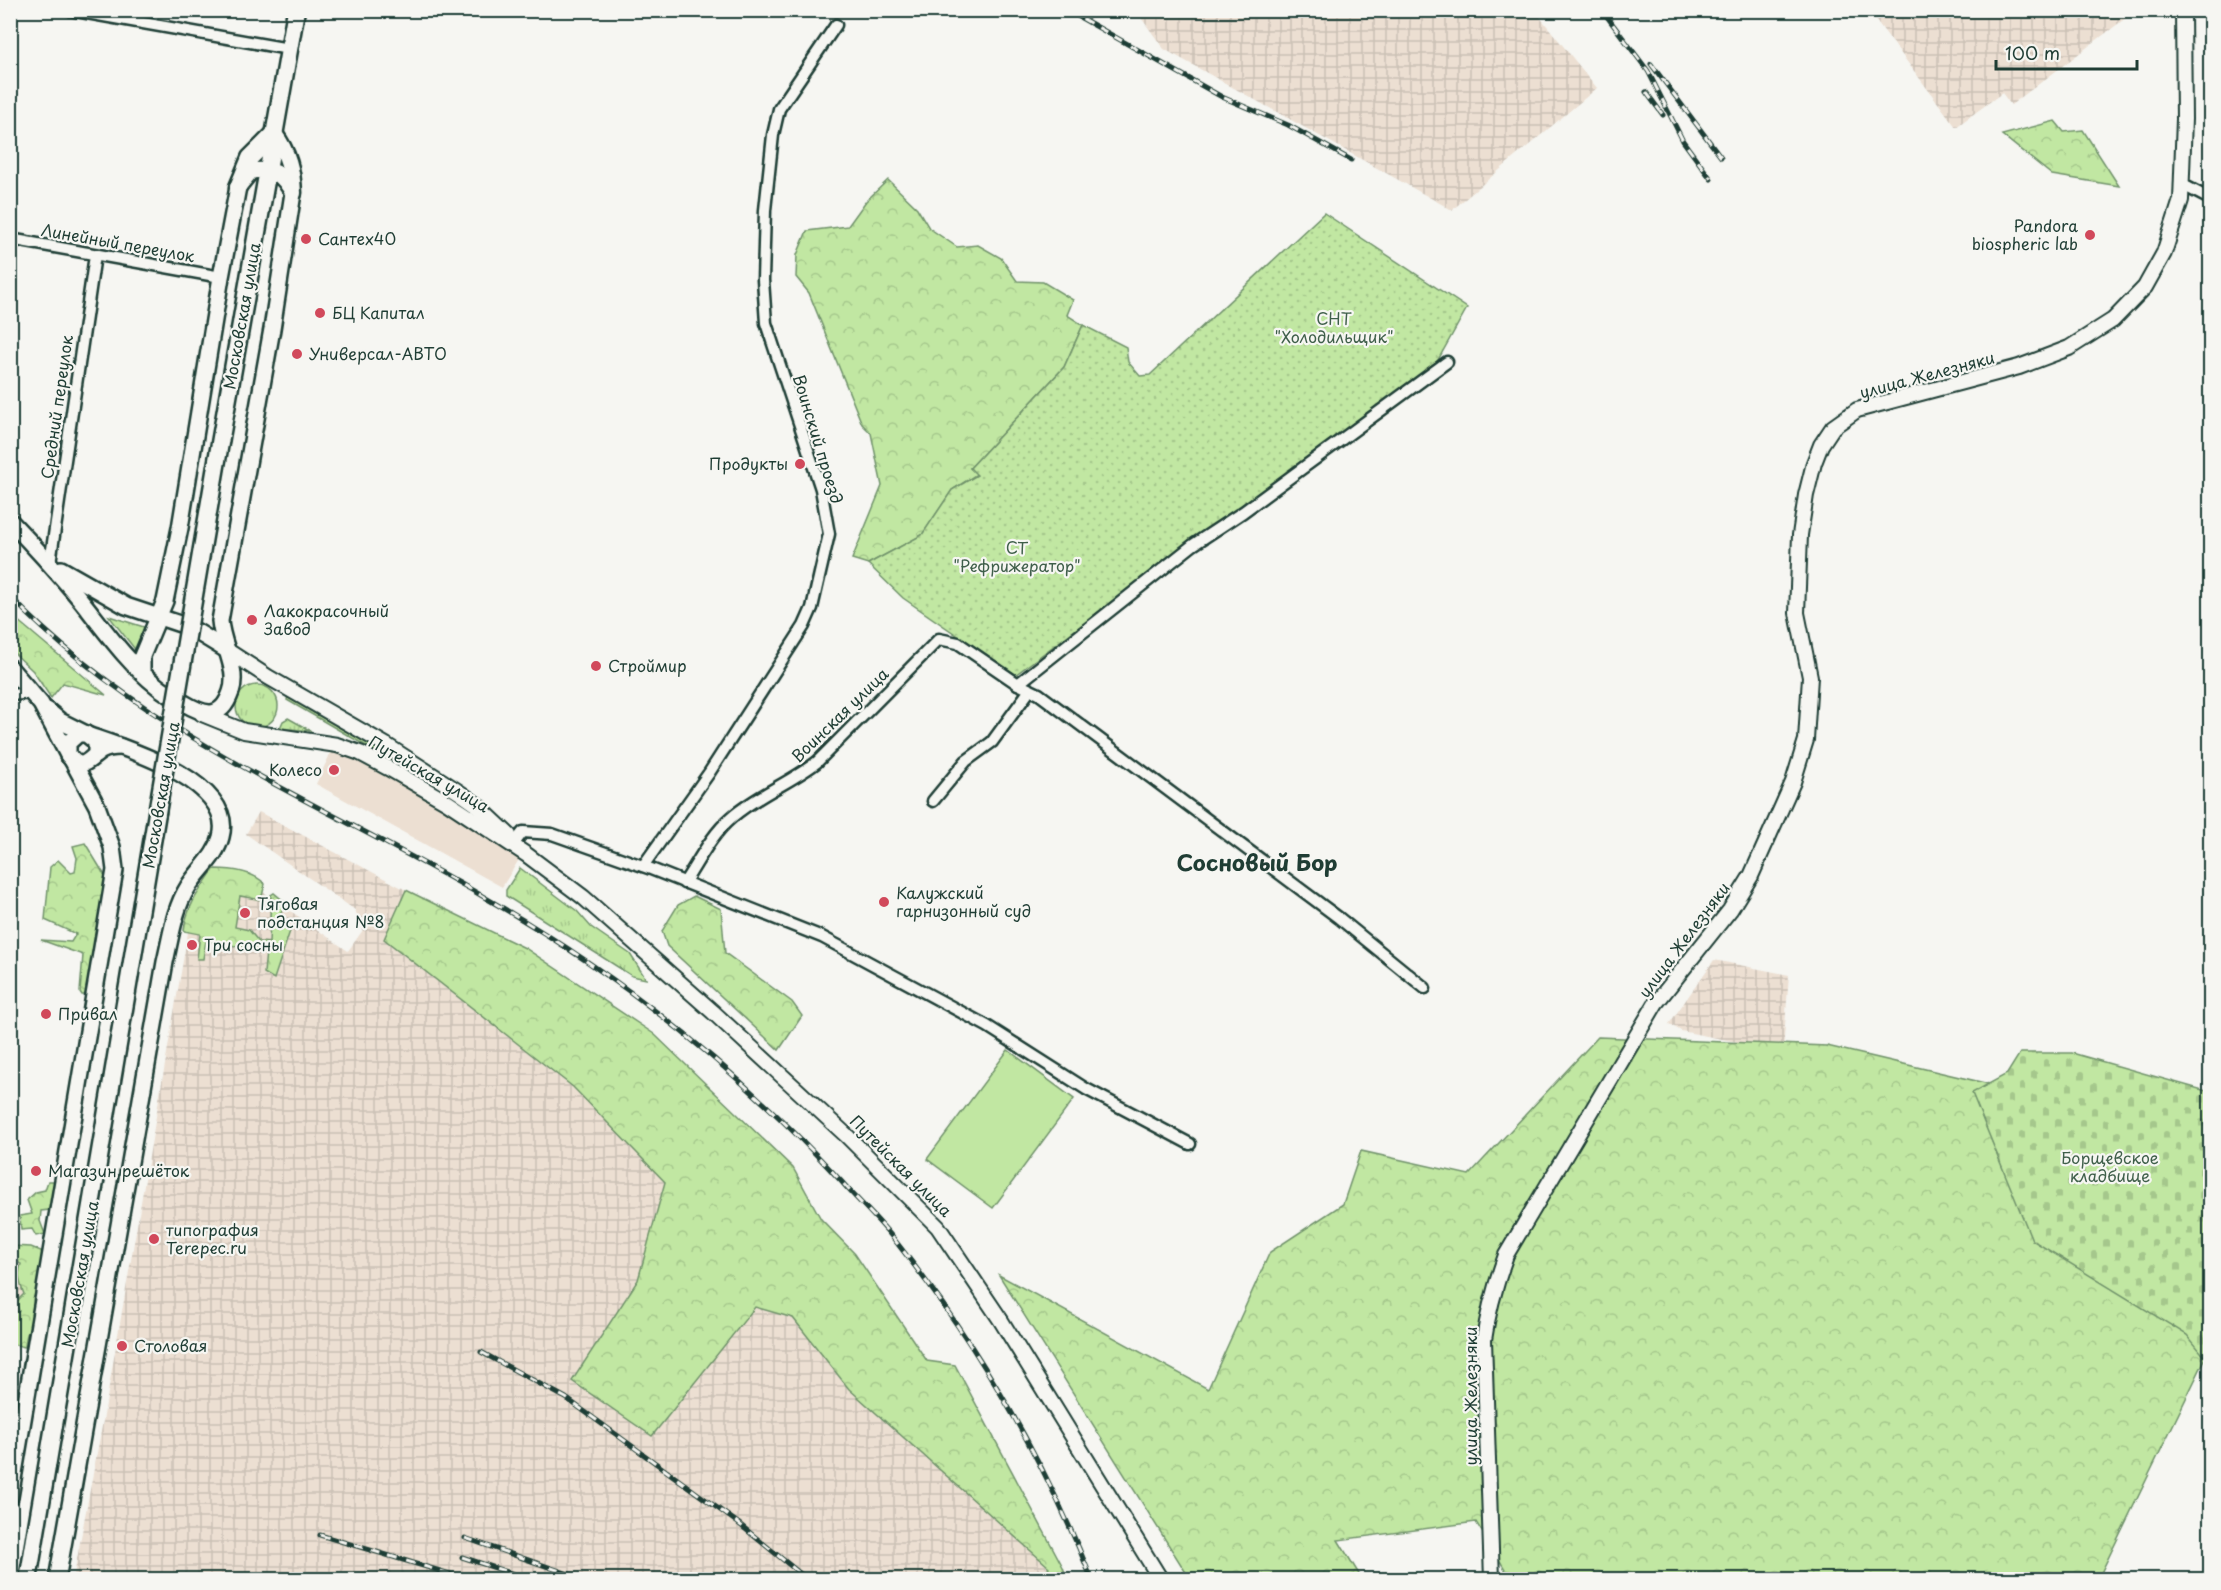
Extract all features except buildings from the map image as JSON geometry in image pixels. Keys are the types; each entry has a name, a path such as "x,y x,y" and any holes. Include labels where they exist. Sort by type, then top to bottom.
{"main road":[{"name":"Московская улица","path":"28,1580 216,466 296,10"},
{"path":"142,672 142,656 165,601 180,528 221,276 238,187 250,158 274,134 285,149 292,170 293,193 272,329 220,621 225,649 232,663 233,677 231,690 219,710 202,714"},
{"path":"238,187 251,171 268,169 284,177 293,193"},
{"name":"Путейская улица","path":"10,521 50,563 109,636 142,672 158,687 202,714"},
{"name":"Путейская улица","path":"50,563 126,606 189,627 225,649"},
{"path":"10,668 60,721 88,735 124,747 162,764 206,792 218,808 223,826 216,849 188,886 181,900 165,962 57,1580"},
{"path":"10,1497 115,870 112,847 96,806 37,698"},
{"path":"96,806 91,767 94,756 96,742 88,735 78,734 71,739 67,747 70,757 82,764 94,756 111,747 124,747"}],"street":[{"path":"70,10 289,49"},
{"name":"улица Железняки","path":"1492,1580 1484,1340 1497,1279 1506,1255 1656,1003 1730,910 1751,876 1793,782 1806,740 1810,677 1797,613 1800,536 1806,495 1821,445 1833,427 1857,410 2019,367 2069,348 2113,320 2145,287 2164,253 2181,200 2184,10"},
{"name":"Воинский проезд","path":"643,866 715,764 804,626 812,608 829,534 821,489 766,323 763,280 765,210 773,135 779,109 836,25"},
{"path":"2181,184 2211,199"},
{"name":"Линейный переулок","path":"10,239 221,276"},
{"name":"Средний переулок","path":"50,563 95,255"},
{"path":"1425,988 1330,911 1040,694 1018,684 1193,545 1243,512 1447,362"},
{"name":"Воинская улица","path":"684,883 730,819 764,794 804,773 817,762 939,639 958,643 1018,684"},
{"name":"Путейская улица","path":"225,649 268,677 386,745 459,792 476,804 516,841 527,855"},
{"path":"933,801 966,761 992,742 1030,690"},
{"path":"10,694 37,698"},
{"name":"Путейская улица","path":"202,714 244,730 324,742 360,753 447,802 527,855 583,897 713,1012 846,1135 938,1227 1000,1319 1161,1580"},
{"path":"516,841 523,832 552,834 643,866 822,937 987,1026 1086,1089 1190,1144"}],"shaded area":[{"path":"1136,11 1535,11 1597,88 1452,210 1164,49"},
{"path":"1869,11 2135,11 2011,105 2002,93 1956,127"},
{"path":"332,750 368,763 444,806 520,858 502,887 316,784"},
{"path":"259,812 406,890 385,939 573,1087 665,1182 638,1280 572,1381 652,1436 755,1307 793,1318 849,1389 1049,1567 1040,1580 73,1580 191,915 256,887 348,951 363,930 355,910 246,834"},
{"path":"1714,960 1789,975 1783,1051 1681,1031 1669,1024"},
{"path":"11,1252 31,1256 11,1358"}],"green space":[{"path":"2055,121 2064,132 2083,130 2119,186 2052,175 2002,135"},
{"path":"888,180 917,208 929,228 957,247 978,245 1001,258 1017,281 1043,282 1073,300 1067,315 1083,325 1064,367 970,468 977,474 952,490 922,535 868,564 852,559 882,486 871,433 862,424 809,293 796,277 797,255 807,231 848,226 866,201"},
{"name":"СНТ \"Холодильщик\"","path":"1324,213 1467,308 1434,367 1217,523 1015,675 903,598 868,564 922,535 952,490 977,475 970,468 1064,367 1083,325 1126,347 1128,362 1140,376 1150,375"},
{"path":"10,614 106,695 63,683 51,698 33,671 11,650"},
{"path":"109,616 144,627 136,651 134,648"},
{"path":"257,685 272,691 278,706 272,721 257,727 242,721 236,706 242,691"},
{"path":"288,695 443,787 449,794 287,700"},
{"path":"288,718 311,731 280,728 283,721"},
{"path":"85,843 107,879 85,995 82,995 80,992 83,955 41,940 71,942 76,934 45,920 50,867 58,860 71,873 75,872 77,858 73,846"},
{"path":"520,868 577,911 591,927 630,954 646,979 632,976 506,896 506,890"},
{"path":"214,869 234,870 248,874 265,884 261,900 240,896 235,927 249,930 259,942 269,943 271,895 274,893 286,903 281,912 280,921 290,931 274,979 264,973 266,951 206,941 203,959 197,959 200,934 184,931 185,922 195,898"},
{"path":"406,890 525,948 654,1034 793,1168 821,1219 855,1254 927,1361 955,1365 1063,1567 1067,1579 1040,1579 1049,1567 849,1389 793,1318 755,1307 652,1436 572,1381 638,1280 665,1182 573,1087 384,939"},
{"path":"694,896 721,909 725,953 792,1002 802,1016 779,1050 667,946 662,931 678,905"},
{"path":"1598,1037 1827,1046 2207,1135 2210,1349 2098,1579 1511,1579 1476,1522 1338,1540 1362,1579 1190,1579 999,1275 1208,1389 1270,1252 1343,1204 1361,1151 1469,1175"},
{"path":"1008,1050 1074,1099 993,1208 927,1159"},
{"name":"Борщевское кладбище","path":"2020,1053 2072,1053 2210,1092 2210,1363 2187,1335 2032,1240 1972,1093 2007,1074"},
{"path":"48,1181 57,1181 57,1199 49,1210 41,1211 40,1221 45,1234 36,1236 32,1229 21,1230 20,1216 32,1214 27,1200 36,1192 45,1190"},
{"path":"11,1246 31,1247 41,1251 45,1262 39,1270 38,1288 33,1299 36,1319 28,1332 25,1347 11,1344 11,1314 19,1311 16,1302 24,1294 19,1272 21,1264 11,1259"}],"railway":[{"path":"1067,10 1222,97 1288,125 1351,160"},
{"path":"1602,10 1648,71 1683,141 1711,179"},
{"path":"1651,64 1721,157"},
{"path":"1646,92 1663,115"},
{"path":"10,596 62,645 117,688 176,727 236,763 484,897 581,958 674,1026 760,1100 802,1140 884,1227 954,1321 1006,1404 1053,1490 1092,1580"},
{"path":"481,1352 566,1398 738,1523 808,1580"},
{"path":"320,1535 470,1580"},
{"path":"465,1538 586,1580"},
{"path":"462,1557 532,1580"}],"place":[{"name":"Pandora biospheric lab","path":"2090,235"},
{"name":"Сантех40","path":"306,239"},
{"name":"БЦ Капитал","path":"320,313"},
{"name":"Универсал-АВТО","path":"297,354"},
{"name":"Продукты","path":"800,464"},
{"name":"Лакокрасочный Завод","path":"252,620"},
{"name":"Строймир","path":"596,666"},
{"name":"Колесо","path":"334,770"},
{"name":"Калужский гарнизонный суд","path":"884,902"},
{"name":"Тяговая подстанция №8","path":"245,913"},
{"name":"Три сосны","path":"192,945"},
{"name":"Привал","path":"46,1014"},
{"name":"Магазин решёток","path":"36,1171"},
{"name":"типография Terepec.ru","path":"154,1239"},
{"name":"Столовая","path":"122,1346"}],"district":[{"name":"Сосновый Бор","path":"1257,863"}],"park label":[{"name":"СТ \"Рефрижератор\"","path":"1017,557"}]}
